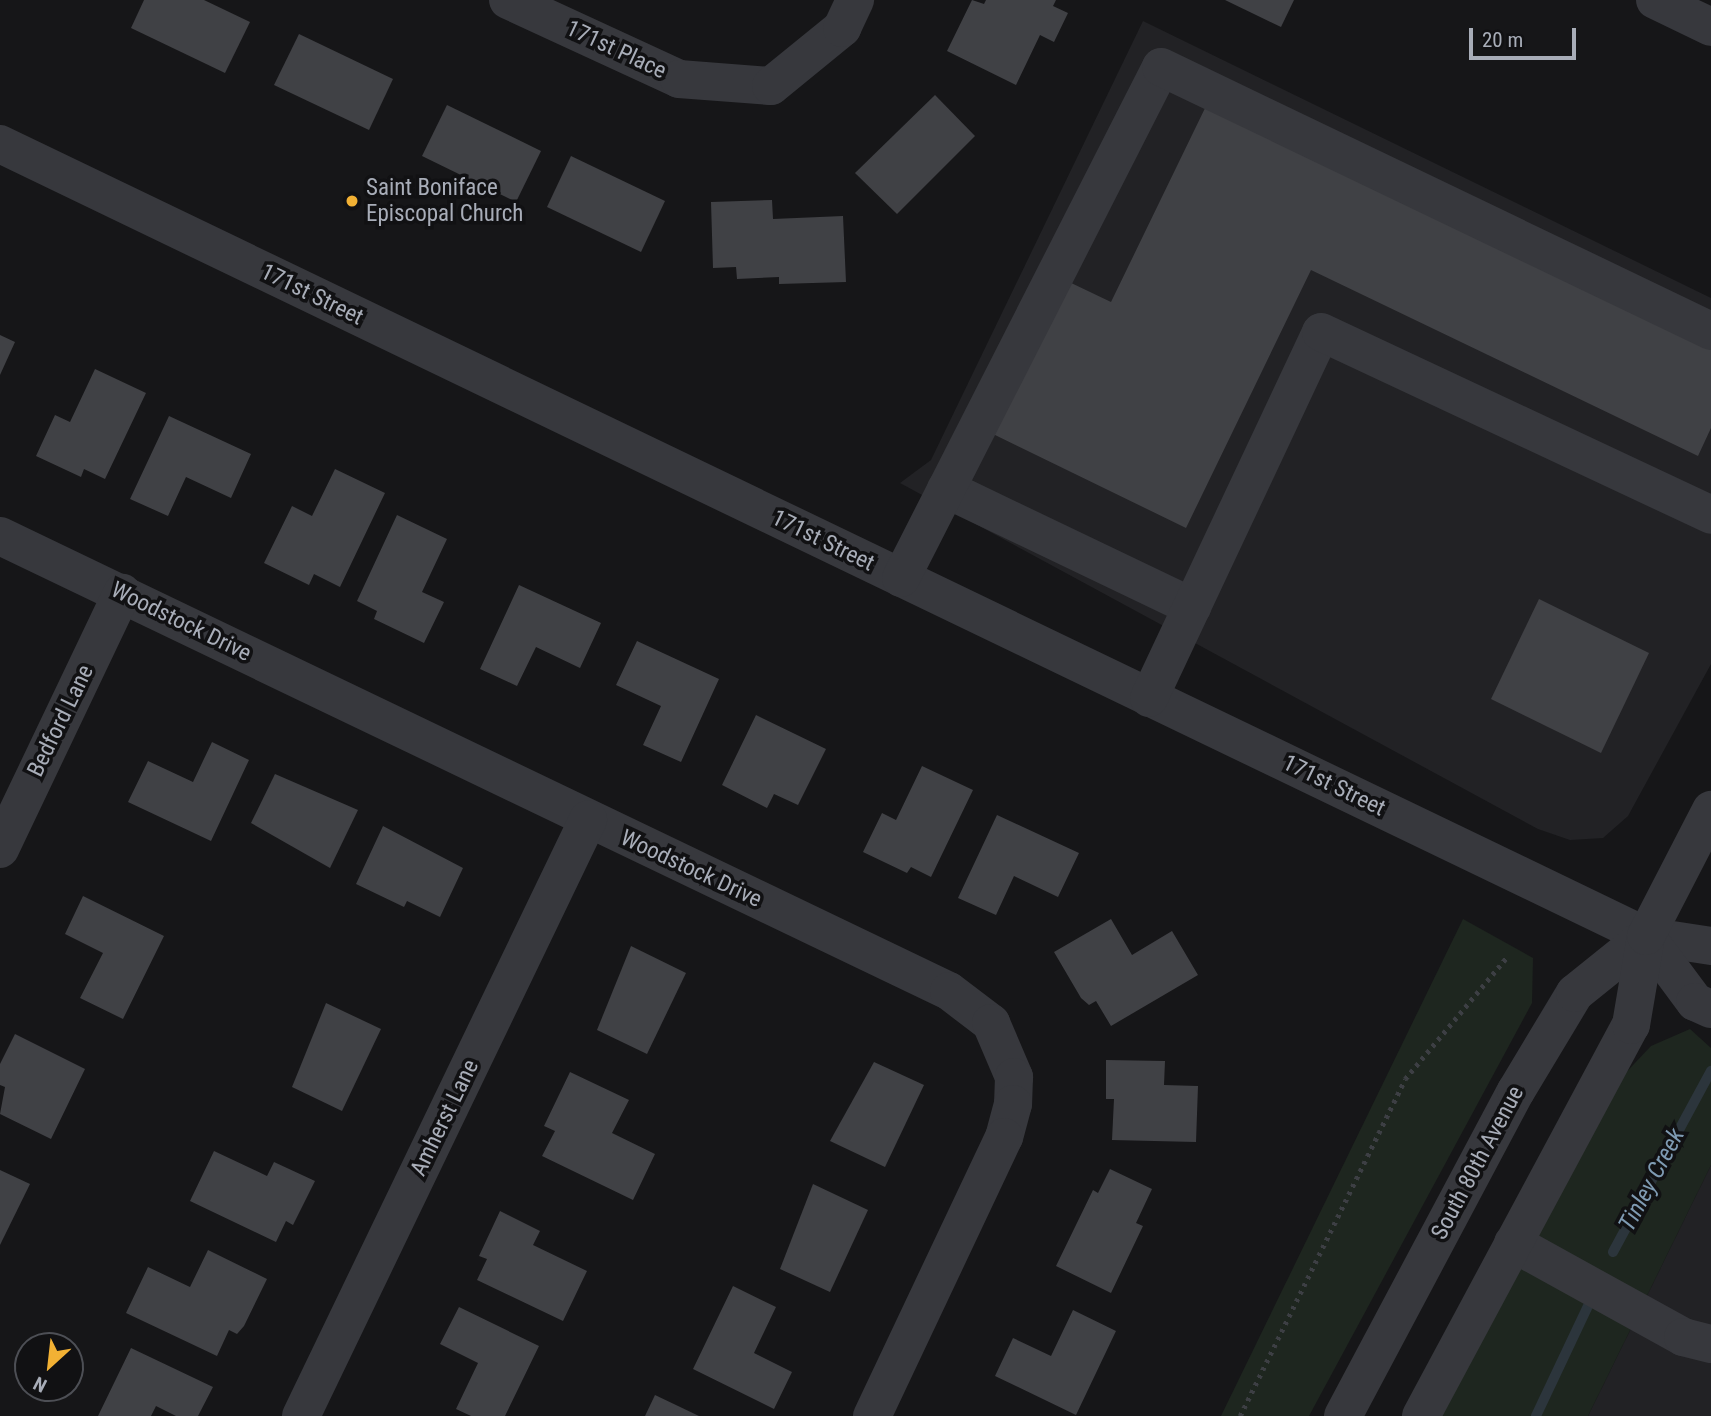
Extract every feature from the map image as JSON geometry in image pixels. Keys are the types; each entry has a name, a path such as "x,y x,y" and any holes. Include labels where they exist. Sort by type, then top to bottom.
{"street":[{"name":"171st Place","path":"508,0 679,79 771,86 842,28 855,0"},
{"path":"1655,0 1711,27"},
{"path":"901,578 1161,67 1711,331"},
{"name":"171st Street","path":"0,144 1646,936 1711,946"},
{"path":"1149,698 1321,332 1709,510"},
{"path":"946,489 1192,607"},
{"name":"Woodstock Drive","path":"0,536 948,991 991,1023 1005,1048 1014,1077 1013,1104 1004,1137 872,1416"},
{"name":"Bedford Lane","path":"0,849 122,593"},
{"name":"South 80th Avenue","path":"1421,1416 1631,1025 1646,936 1711,810"},
{"name":"Amherst Lane","path":"301,1416 588,820"},
{"name":"171st Street","path":"1646,936 1695,1002 1711,1009"},
{"name":"South 80th Avenue","path":"1343,1416 1516,1091 1575,993 1646,936"},
{"path":"1513,1243 1683,1337 1711,1344"}],"path":[{"path":"1240,1416 1405,1079 1508,956"}],"shaded area":[{"path":"1143,21 1711,298 1711,664 1628,816 1603,838 1570,840 1538,829 900,483 931,460"},
{"path":"1463,919 1533,958 1532,1003 1309,1416 1221,1416"},
{"path":"1690,1029 1711,1048 1711,1165 1588,1416 1438,1416 1617,1082 1651,1046"},
{"path":"1711,1165 1711,1416 1588,1416"}],"building":[{"path":"144,0 204,0 250,22 225,73 131,28"},
{"path":"972,0 984,4 986,0 1056,0 1053,6 1068,13 1054,42 1040,35 1016,85 947,51"},
{"path":"1225,0 1294,0 1281,27"},
{"path":"299,34 393,79 369,130 274,85"},
{"path":"935,95 975,136 897,214 855,173"},
{"path":"1208,102 1711,346 1711,428 1698,456 1311,270 1186,528 993,434 1067,281 1111,302"},
{"path":"447,105 541,151 516,202 422,156"},
{"path":"571,156 665,201 641,252 547,207"},
{"path":"772,200 773,219 843,216 846,282 779,284 779,277 737,279 736,267 713,268 711,202"},
{"path":"0,335 15,342 0,375"},
{"path":"95,369 146,393 105,479 84,469 81,477 36,456 55,415 70,422"},
{"path":"169,416 251,454 231,498 186,477 168,516 130,499"},
{"path":"335,469 385,493 340,587 314,574 309,585 264,563 292,506 312,516"},
{"path":"397,515 447,539 422,592 444,602 424,643 374,619 377,611 357,601"},
{"path":"519,585 601,623 580,668 536,647 517,686 480,669"},
{"path":"1539,599 1649,653 1601,753 1491,699"},
{"path":"637,641 719,679 681,762 643,745 661,706 616,685"},
{"path":"756,715 826,749 798,805 774,794 767,808 722,785"},
{"path":"212,742 249,760 211,841 128,802 148,761 193,782"},
{"path":"922,766 973,790 931,877 911,867 907,873 863,852 882,813 896,820"},
{"path":"275,774 358,810 330,868 251,823"},
{"path":"997,815 1079,853 1058,897 1014,876 996,915 958,898"},
{"path":"383,826 463,868 440,917 407,901 404,907 356,884"},
{"path":"83,896 164,936 123,1019 80,998 103,953 65,934"},
{"path":"1111,919 1132,955 1172,931 1198,975 1111,1026 1096,1001 1089,1005 1081,998 1054,952"},
{"path":"631,946 686,973 647,1054 597,1030"},
{"path":"326,1003 381,1029 342,1111 292,1087"},
{"path":"15,1034 85,1069 51,1139 0,1114 5,1087 0,1085 0,1064"},
{"path":"1106,1060 1165,1061 1164,1085 1198,1086 1196,1142 1112,1140 1114,1099 1106,1099"},
{"path":"874,1062 924,1085 885,1167 830,1141"},
{"path":"570,1072 629,1100 612,1133 655,1154 633,1200 542,1156 555,1131 544,1126"},
{"path":"214,1151 267,1176 274,1162 315,1181 293,1225 286,1221 276,1242 190,1201"},
{"path":"1110,1169 1152,1189 1136,1223 1143,1226 1111,1293 1056,1266 1093,1190 1098,1193"},
{"path":"0,1170 30,1184 0,1245"},
{"path":"813,1184 868,1210 830,1292 780,1269"},
{"path":"500,1211 540,1231 533,1245 587,1271 563,1321 477,1280 487,1259 479,1256"},
{"path":"208,1250 267,1279 244,1326 237,1334 229,1330 217,1356 126,1313 148,1267 190,1287"},
{"path":"733,1286 776,1307 754,1353 792,1372 774,1409 693,1369"},
{"path":"459,1307 539,1346 505,1416 471,1416 456,1409 478,1363 440,1344"},
{"path":"1073,1310 1116,1331 1076,1415 995,1376 1013,1338 1051,1356"},
{"path":"131,1348 213,1387 198,1416 176,1416 156,1406 151,1416 98,1416"},
{"path":"655,1395 699,1416 645,1416"}],"waterway":[{"name":"Tinley Creek","path":"1613,1252 1711,1071"},
{"name":"Tinley Creek","path":"1536,1416 1588,1306"}],"place":[{"name":"Saint Boniface Episcopal Church","path":"352,201"}]}
